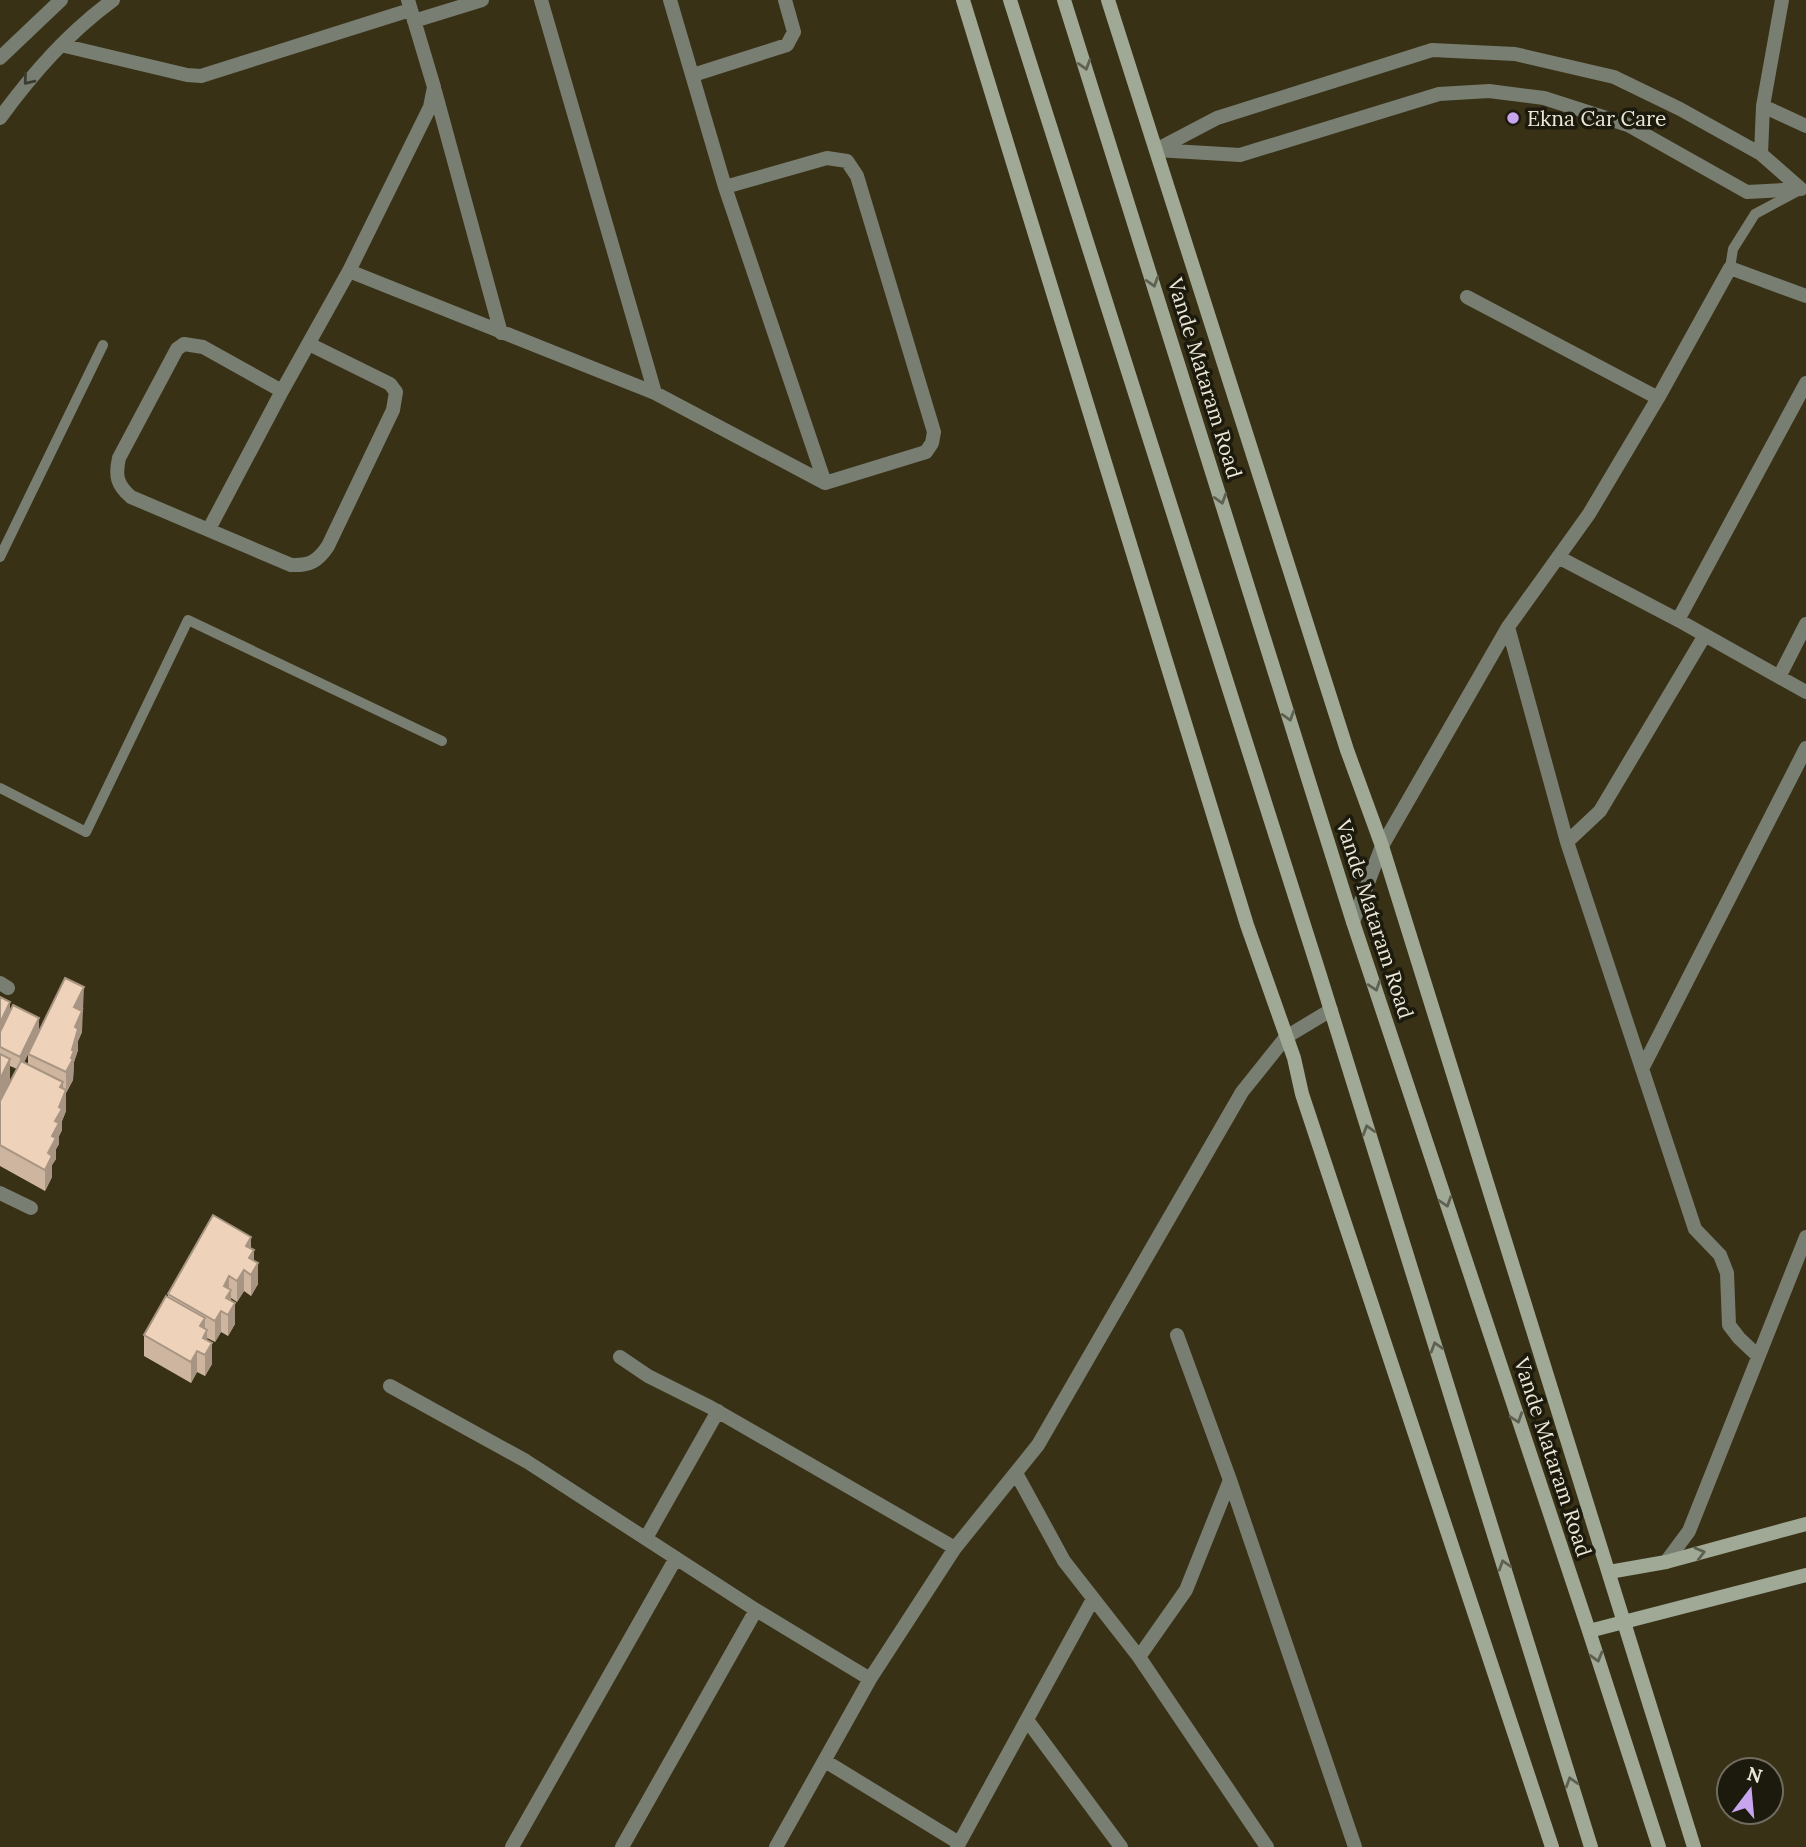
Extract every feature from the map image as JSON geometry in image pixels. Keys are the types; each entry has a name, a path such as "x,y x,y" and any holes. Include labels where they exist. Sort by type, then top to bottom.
{"street":[{"path":"0,58 61,0"},
{"path":"0,118 29,79 83,22 113,0"},
{"path":"61,45 201,76 411,10 482,0"},
{"path":"541,0 655,393"},
{"path":"670,0 725,187 825,483"},
{"path":"692,75 786,45 794,32 785,0"},
{"path":"962,0 1247,925 1294,1058 1301,1094 1552,1847"},
{"path":"1010,0 1331,1010 1591,1847"},
{"name":"Vande Mataram Road","path":"1064,0 1353,922 1590,1631 1658,1847"},
{"path":"1108,0 1347,750 1382,846 1694,1847"},
{"path":"1760,155 1763,106 1782,0"},
{"path":"411,10 501,333"},
{"path":"1156,150 1217,118 1432,50 1515,54 1614,77 1680,109 1760,155 1803,190"},
{"path":"209,529 349,271 423,125 430,107 433,87"},
{"path":"1156,150 1240,155 1439,94 1489,91 1544,97 1628,125 1747,192 1803,190"},
{"path":"1763,106 1806,125"},
{"path":"349,271 655,393 825,483 926,452 932,443 934,432 857,176 847,161 827,158 725,187"},
{"path":"1353,922 1382,846 1508,627 1589,514 1658,398 1730,268 1806,296"},
{"path":"1467,297 1658,398"},
{"path":"282,391 203,346 184,344 177,349 119,458 115,475 122,489 131,497 291,565 307,566 320,559 393,411 396,391 390,384 309,344"},
{"path":"1678,620 1806,383"},
{"path":"1558,557 1806,692"},
{"path":"1779,677 1806,624"},
{"path":"1508,627 1567,842 1695,1229 1720,1255 1727,1273 1729,1325 1758,1356"},
{"path":"1567,842 1600,811 1705,635"},
{"path":"1642,1069 1806,748"},
{"path":"776,1847 870,1679 955,1548 1038,1445 1242,1092 1286,1037 1331,1010"},
{"path":"0,1193 31,1208"},
{"path":"1666,1562 1689,1531 1806,1237"},
{"path":"1177,1335 1230,1480 1355,1847"},
{"path":"620,1357 648,1376 718,1411 955,1548"},
{"path":"390,1386 526,1461 756,1610 870,1679"},
{"path":"646,1538 718,1411"},
{"path":"1016,1474 1064,1561 1139,1657 1267,1847"},
{"path":"1139,1657 1186,1590 1230,1480"},
{"path":"1609,1572 1666,1562 1806,1524"},
{"path":"512,1847 676,1558"},
{"path":"1590,1631 1806,1575"},
{"path":"825,1761 958,1845 1093,1599"},
{"path":"622,1847 756,1610"},
{"path":"1027,1720 1121,1847"}],"lane":[{"path":"1730,268 1732,249 1755,214 1803,190"},
{"path":"0,557 103,345"},
{"path":"0,788 86,832 188,620 442,741"}],"building":[{"path":"65,978 84,987 74,1007 82,1011 75,1027 78,1029 72,1050 73,1059 66,1072 28,1054"},
{"path":"0,997 10,1002 0,1023"},
{"path":"13,1005 39,1018 20,1057 0,1047 0,1032"},
{"path":"0,1054 10,1059 0,1079"},
{"path":"21,1061 63,1082 60,1087 66,1090 59,1107 62,1109 55,1121 59,1123 52,1136 56,1138 48,1153 52,1156 45,1170 0,1145 0,1101"},
{"path":"213,1215 251,1237 246,1246 254,1250 249,1258 258,1263 251,1275 244,1270 237,1281 229,1276 224,1286 231,1290 226,1298 235,1303 228,1315 221,1311 215,1321 168,1294"},
{"path":"166,1296 205,1318 200,1326 207,1330 203,1338 212,1343 205,1355 197,1351 191,1362 144,1335"}],"place":[{"name":"Ekna Car Care","path":"1513,118"}]}
